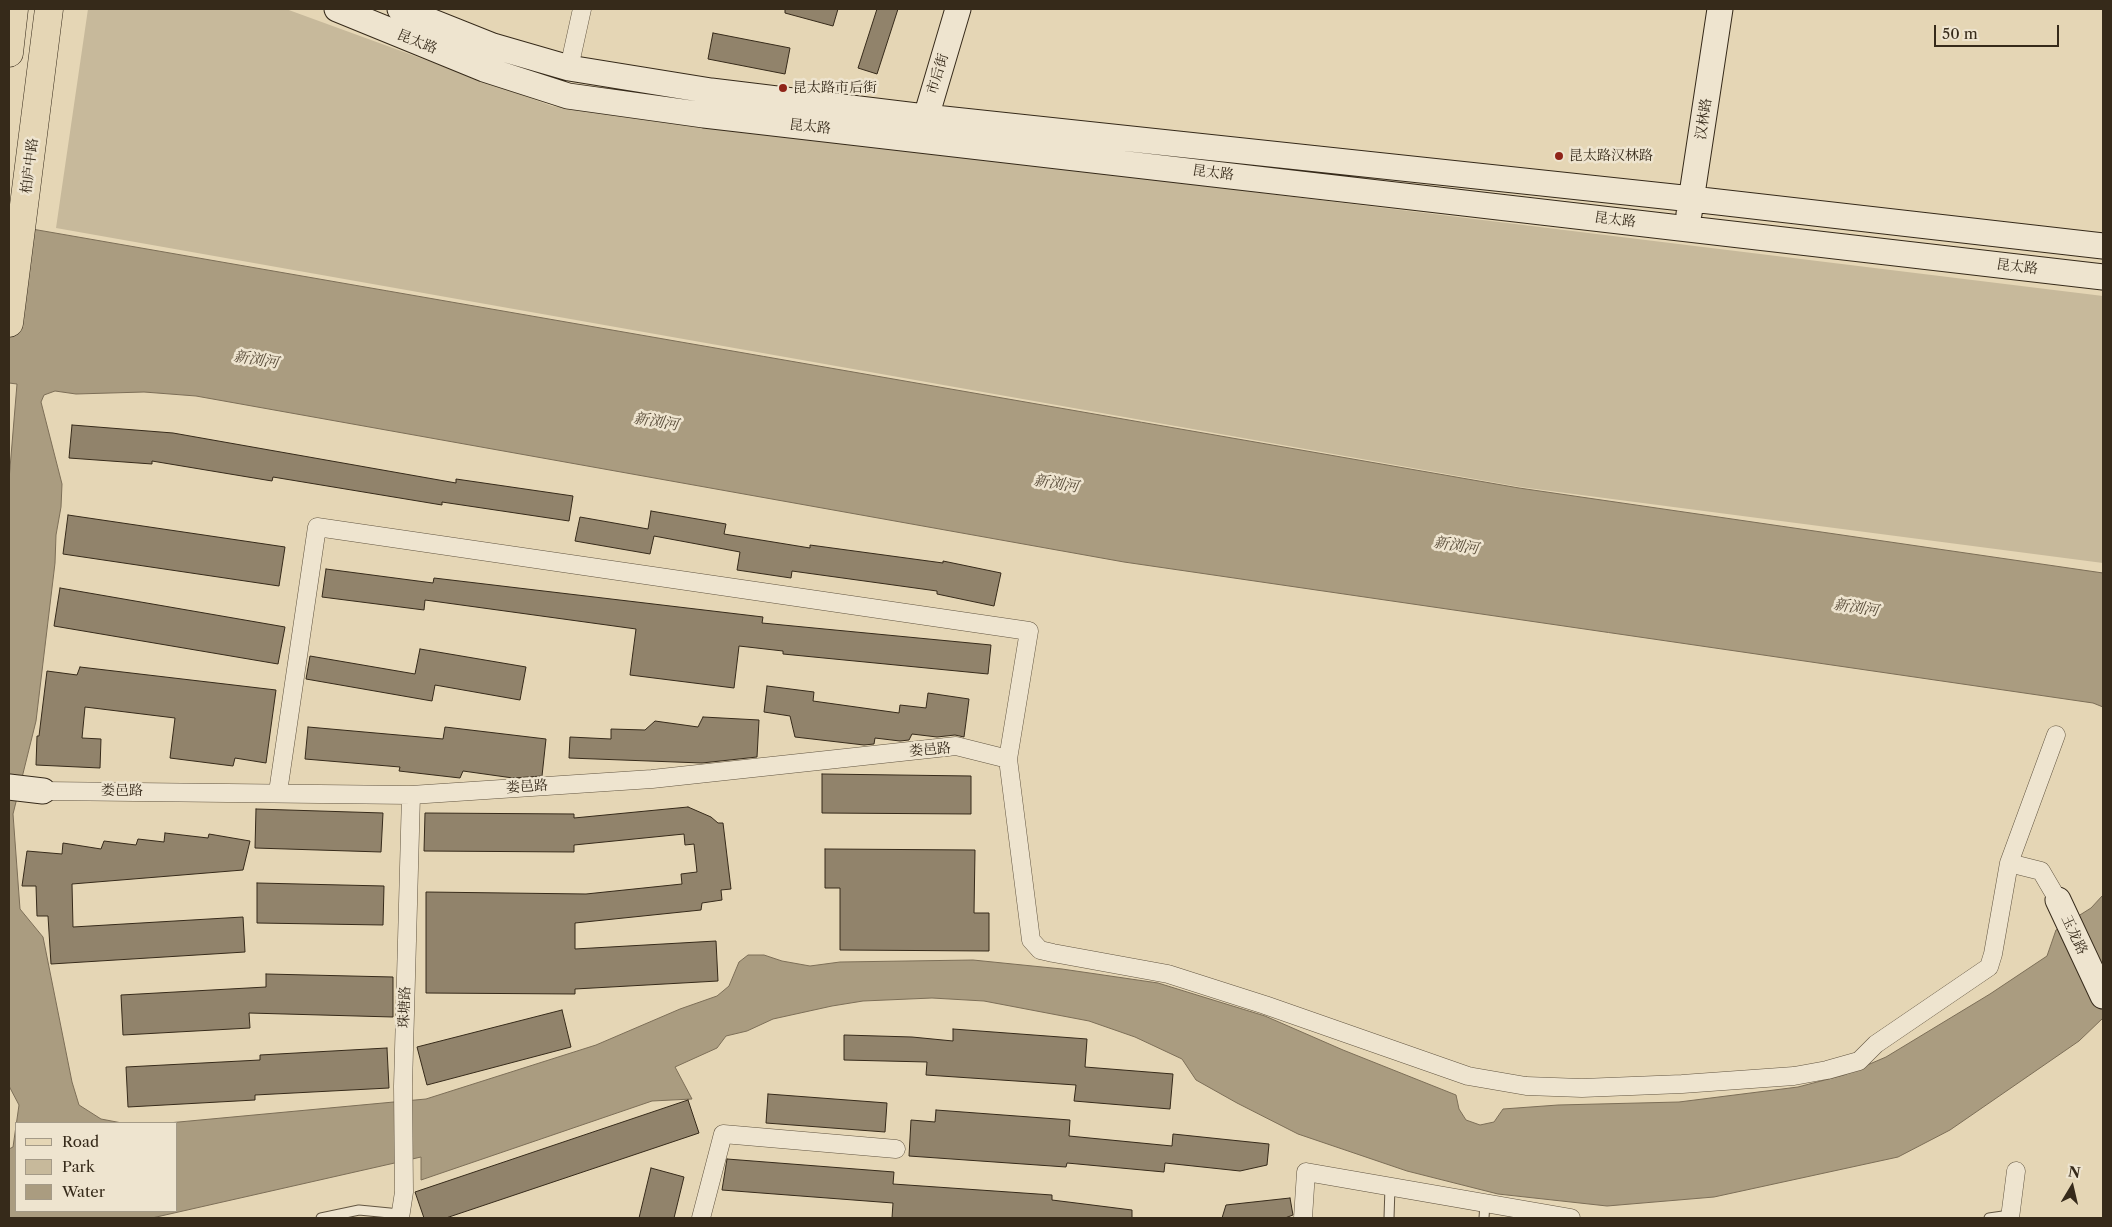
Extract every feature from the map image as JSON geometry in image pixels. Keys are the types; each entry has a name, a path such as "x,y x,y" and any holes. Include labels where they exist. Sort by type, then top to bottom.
{"main road":[{"path":"9,53 14,9"},
{"name":"柏庐中路","path":"9,323 26,202 49,9"},
{"name":"昆太路","path":"337,9 484,69 568,96 704,115 923,128 1692,199 2103,246"},
{"name":"昆太路","path":"400,9 493,46 569,68 923,128 1687,229 2103,277"},
{"name":"市后街","path":"923,128 958,9"},
{"name":"汉林路","path":"1687,229 1720,9"},
{"path":"9,787 43,791"},
{"name":"玉龙路","path":"2058,900 2103,996"}],"street":[{"path":"569,68 582,9"},
{"path":"278,792 317,528 1029,631 1008,760 1031,940 1040,950 1053,954 1168,974 1265,1005 1468,1076 1526,1086 1602,1087 1784,1077 1827,1070 1858,1061 1876,1044 1989,967 2009,863 2056,736"},
{"name":"娄邑路","path":"43,791 278,792 411,795 652,779 956,746 1008,760"},
{"name":"珠塘路","path":"400,1216 404,1192 403,1086 411,795"},
{"path":"2009,863 2041,871 2058,900"},
{"path":"701,1218 723,1134 896,1149"},
{"path":"2010,1217 2016,1171"},
{"path":"1303,1218 1306,1172 1390,1187 1484,1211 1571,1218"}],"lane":[{"path":"1389,1218 1390,1187"},
{"path":"321,1218 359,1210 400,1216"},
{"path":"1989,1218 2010,1217"}],"green space":[{"path":"88,9 286,9 552,106 2103,296 2103,563 1520,487 56,228"}],"water":[{"name":"新浏河","path":"9,225 1519,488 2103,573 2103,707 2093,703 1124,562 196,396 144,392 76,394 55,391 44,395 41,402 62,484 61,507 56,535 55,563 36,721 13,814 20,909 43,937 72,1082 79,1105 101,1119 117,1122 16,1122 19,1105 9,1086 9,480 17,384 9,383"},
{"path":"2103,895 2103,1018 2079,1041 1950,1130 1898,1157 1714,1197 1607,1206 1498,1194 1407,1171 1298,1134 1196,1080 1182,1059 1135,1037 1089,1021 984,1001 932,998 863,1001 773,1019 747,1031 726,1036 717,1048 675,1067 692,1099 652,1101 421,1180 421,1157 152,1218 9,1218 9,1149 13,1147 15,1133 15,1212 178,1212 178,1122 426,1099 596,1045 680,1009 717,996 729,986 739,962 748,955 764,955 782,961 810,966 840,962 973,960 1062,969 1158,983 1265,1016 1343,1050 1456,1095 1459,1109 1466,1120 1480,1125 1494,1122 1503,1109 1558,1105 1679,1102 1798,1087 1844,1075 1886,1057 1990,994 2047,956 2056,930 2091,908"}],"building":[{"path":"785,9 838,9 833,26 785,13"},
{"path":"877,9 898,9 877,74 858,68"},
{"path":"713,33 790,48 785,74 708,59"},
{"path":"72,425 173,433 456,483 456,479 573,496 569,521 442,502 442,505 273,477 272,481 152,461 152,464 69,458"},
{"path":"651,511 726,524 724,534 810,548 810,545 943,563 943,561 1001,573 994,606 937,594 937,591 792,571 791,578 737,570 740,552 654,536 650,554 575,541 580,517 648,529"},
{"path":"68,515 285,547 279,586 63,554"},
{"path":"326,569 433,583 434,578 763,617 762,623 991,645 988,674 783,654 783,651 739,646 734,688 630,675 636,629 425,600 424,610 322,597"},
{"path":"60,588 285,627 278,664 54,626"},
{"path":"420,649 526,667 520,700 435,685 432,701 306,679 310,656 415,674"},
{"path":"80,667 276,690 266,763 235,758 233,766 170,758 175,718 85,707 82,738 101,739 100,768 36,765 37,736 39,736 47,671 77,675"},
{"path":"767,686 814,692 813,701 899,713 900,705 926,708 928,693 969,699 964,737 955,735 937,737 912,734 909,740 900,741 875,738 874,744 864,745 795,737 790,716 764,712"},
{"path":"703,717 759,720 757,757 702,763 569,758 570,737 611,739 611,729 645,730 655,721 698,727"},
{"path":"308,727 443,739 445,727 546,739 542,776 513,778 463,771 460,778 399,771 400,767 305,759"},
{"path":"822,774 971,776 971,814 822,813"},
{"path":"688,807 711,817 718,823 723,823 731,889 721,890 722,900 702,903 701,910 575,923 575,949 716,941 718,981 575,989 575,994 426,993 426,892 586,894 682,884 681,874 697,872 694,844 685,845 684,834 574,845 574,852 424,851 425,813 574,814 574,818"},
{"path":"256,809 383,813 381,852 255,848"},
{"path":"165,833 208,838 209,834 250,841 243,870 72,884 73,927 243,917 245,952 51,964 48,916 37,916 36,886 22,886 27,851 62,854 63,843 101,849 104,841 136,845 138,839 164,842"},
{"path":"825,849 975,850 974,913 989,913 989,951 840,950 840,888 825,888"},
{"path":"257,883 384,886 383,925 257,923"},
{"path":"266,974 393,977 393,1017 249,1013 250,1028 123,1035 121,995 266,987"},
{"path":"562,1010 571,1047 427,1085 417,1047"},
{"path":"953,1029 1087,1039 1085,1067 1173,1074 1170,1109 1074,1101 1076,1085 926,1075 927,1062 844,1060 844,1035 912,1037 953,1041"},
{"path":"387,1048 389,1088 255,1095 255,1100 128,1107 126,1067 260,1060 260,1055"},
{"path":"768,1094 887,1103 885,1132 766,1123"},
{"path":"688,1100 699,1133 446,1218 424,1218 415,1192"},
{"path":"936,1110 1070,1120 1069,1136 1172,1146 1173,1134 1269,1144 1267,1165 1240,1171 1165,1163 1164,1172 1067,1163 1066,1167 909,1156 911,1120 935,1122"},
{"path":"727,1159 894,1172 893,1184 1052,1195 1052,1200 1132,1210 1132,1218 892,1218 893,1203 722,1190"},
{"path":"651,1168 684,1177 674,1218 639,1218"},
{"path":"1290,1198 1293,1215 1285,1218 1222,1218 1226,1205"}],"place":[{"name":"昆太路市后街","path":"783,88"},
{"name":"昆太路汉林路","path":"1559,156"}]}
